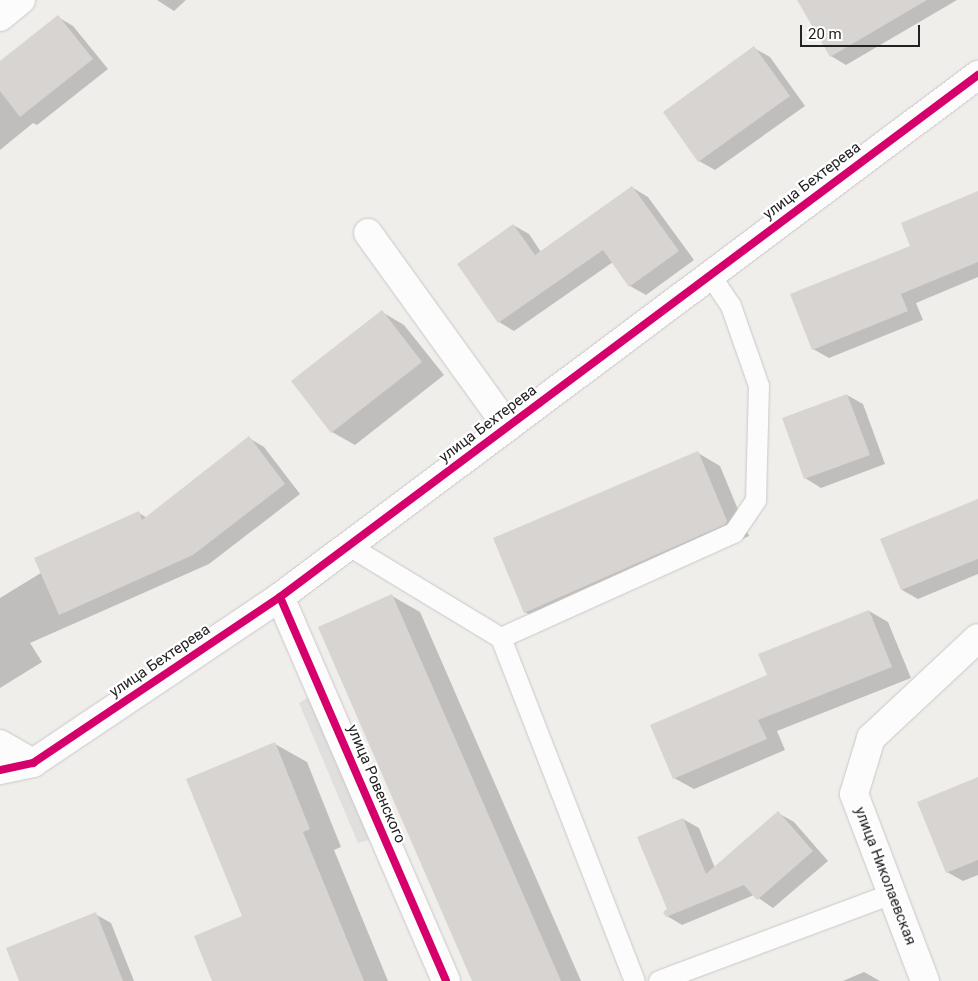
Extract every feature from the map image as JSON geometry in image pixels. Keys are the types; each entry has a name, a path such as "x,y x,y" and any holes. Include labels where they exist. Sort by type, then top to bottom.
{"street":[{"path":"0,16 21,0"},
{"name":"улица Бехтерева","path":"0,770 33,764 280,597 710,275 976,83"},
{"path":"368,233 508,427"},
{"name":"улица Ровенского","path":"280,597 446,981"},
{"name":"улица Николаевская","path":"925,981 854,794 871,738 978,638"},
{"path":"0,744 33,764"}],"lane":[{"path":"501,638 734,533 756,500 759,386 731,306 710,275"},
{"path":"349,546 501,638 635,981"},
{"path":"659,981 892,894"}],"shaded area":[{"path":"320,690 383,836 358,843 299,703"}],"building":[{"path":"797,0 927,0 830,57"},
{"path":"58,15 93,59 20,117 0,91 0,61"},
{"path":"754,46 790,96 698,162 663,112"},
{"path":"632,186 679,251 629,287 603,250 498,323 457,264 513,224 535,255"},
{"path":"978,191 978,262 901,294 908,311 812,350 790,294 910,246 901,223"},
{"path":"382,310 422,362 331,433 291,381"},
{"path":"847,394 870,455 804,479 782,418"},
{"path":"249,436 285,484 193,555 59,615 34,558 139,511 142,520"},
{"path":"698,451 727,521 726,524 524,613 493,538"},
{"path":"978,499 978,559 901,590 880,539"},
{"path":"392,594 561,981 472,981 318,627"},
{"path":"869,610 892,667 758,720 767,739 673,779 650,725 767,675 758,654"},
{"path":"275,742 310,829 303,832 364,981 212,981 194,936 242,916 186,779"},
{"path":"978,777 978,860 946,873 917,802"},
{"path":"778,811 813,851 757,900 744,885 666,917 663,912 667,909 637,837 683,818 706,874"},
{"path":"96,912 123,981 19,981 6,948"}],"cycle path":[{"path":"0,770 33,763 280,597 978,75"},
{"path":"280,597 446,981"}]}
